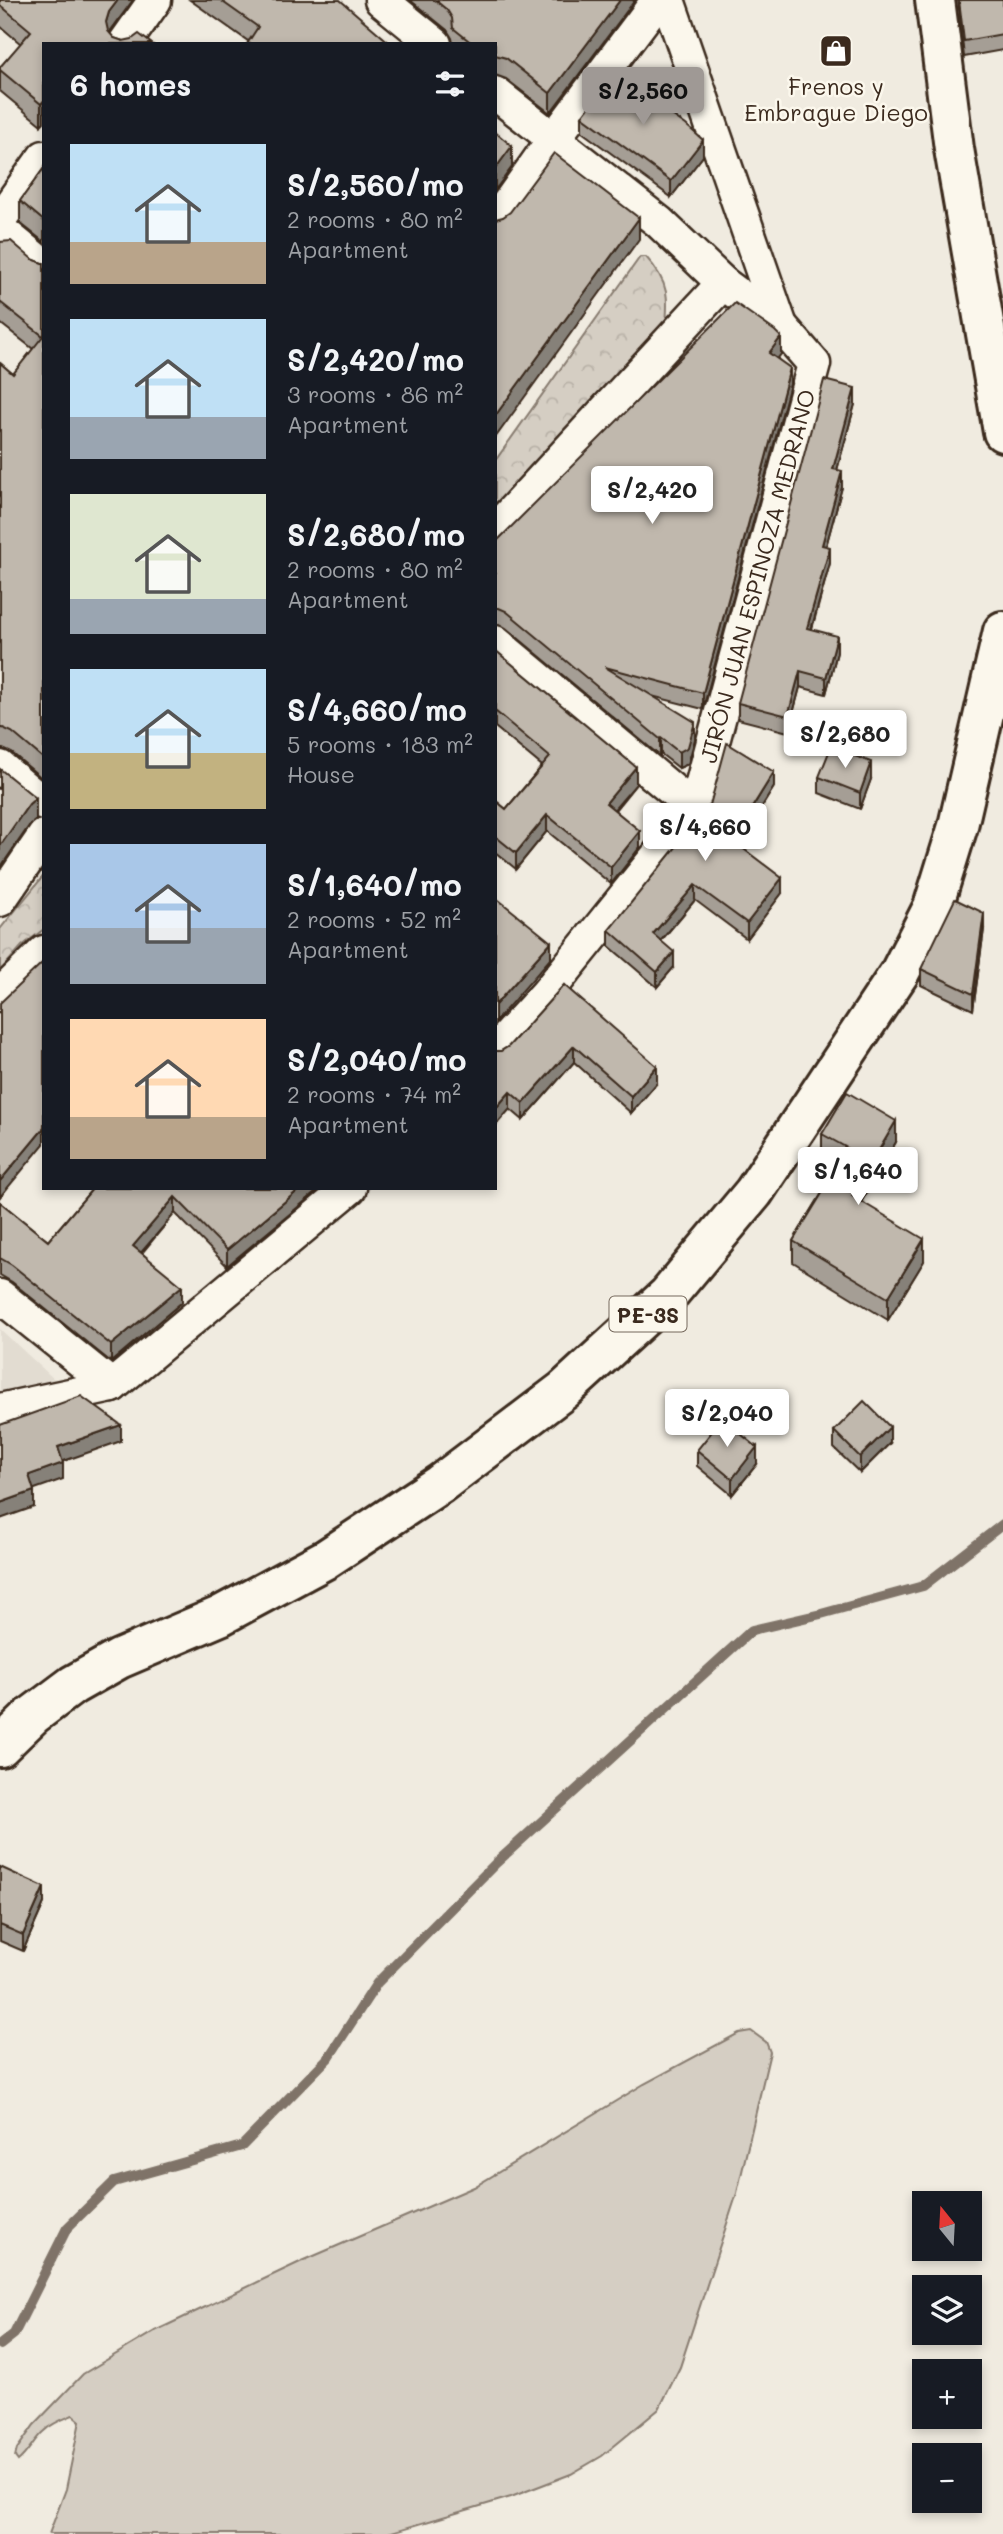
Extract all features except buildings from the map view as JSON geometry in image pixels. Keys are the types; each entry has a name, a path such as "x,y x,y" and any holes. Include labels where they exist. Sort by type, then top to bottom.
{"highway":[{"path":"934,0 954,149 1003,432"},
{"name":"PE-3S","path":"0,1747 33,1714 73,1685 119,1659 220,1616 326,1559 440,1484 564,1390 668,1295 754,1192 900,972 933,907 958,826 1003,631"}],"street":[{"path":"125,42 155,0"},
{"path":"381,0 433,42"},
{"path":"497,219 658,0"},
{"path":"668,0 781,326"},
{"path":"497,95 659,222 723,283 781,326"},
{"path":"0,219 42,161"},
{"path":"0,230 42,264"},
{"path":"497,528 723,283"},
{"name":"JIRÓN JUAN ESPINOZA MEDRANO","path":"497,1048 546,994 695,809 814,364 781,326"},
{"path":"497,644 695,809"},
{"path":"0,767 42,802"},
{"path":"0,900 42,839"},
{"path":"0,995 42,954"},
{"path":"0,1410 112,1386 349,1190"},
{"path":"0,1296 112,1386"}],"shaded area":[{"path":"0,1329 55,1380 0,1395"}],"green space":[{"path":"640,257 646,257 660,275 666,292 665,333 497,510 497,458"},
{"path":"42,877 42,931 22,946 0,971 0,929"},
{"path":"751,2031 766,2042 770,2052 737,2193 680,2367 659,2409 602,2456 571,2474 511,2497 385,2534 49,2534 66,2489 80,2421 73,2415 54,2423 40,2434 18,2461 15,2457 17,2449 34,2425 83,2374 155,2331 300,2262 474,2187 644,2084 739,2033"}],"waterway":[{"path":"0,2345 14,2334 67,2228 114,2182 242,2146 329,2057 377,1983 496,1863 752,1630 923,1586 1003,1524"}],"place":[{"name":"Frenos y Embrague Diego","path":"836,51"}]}
